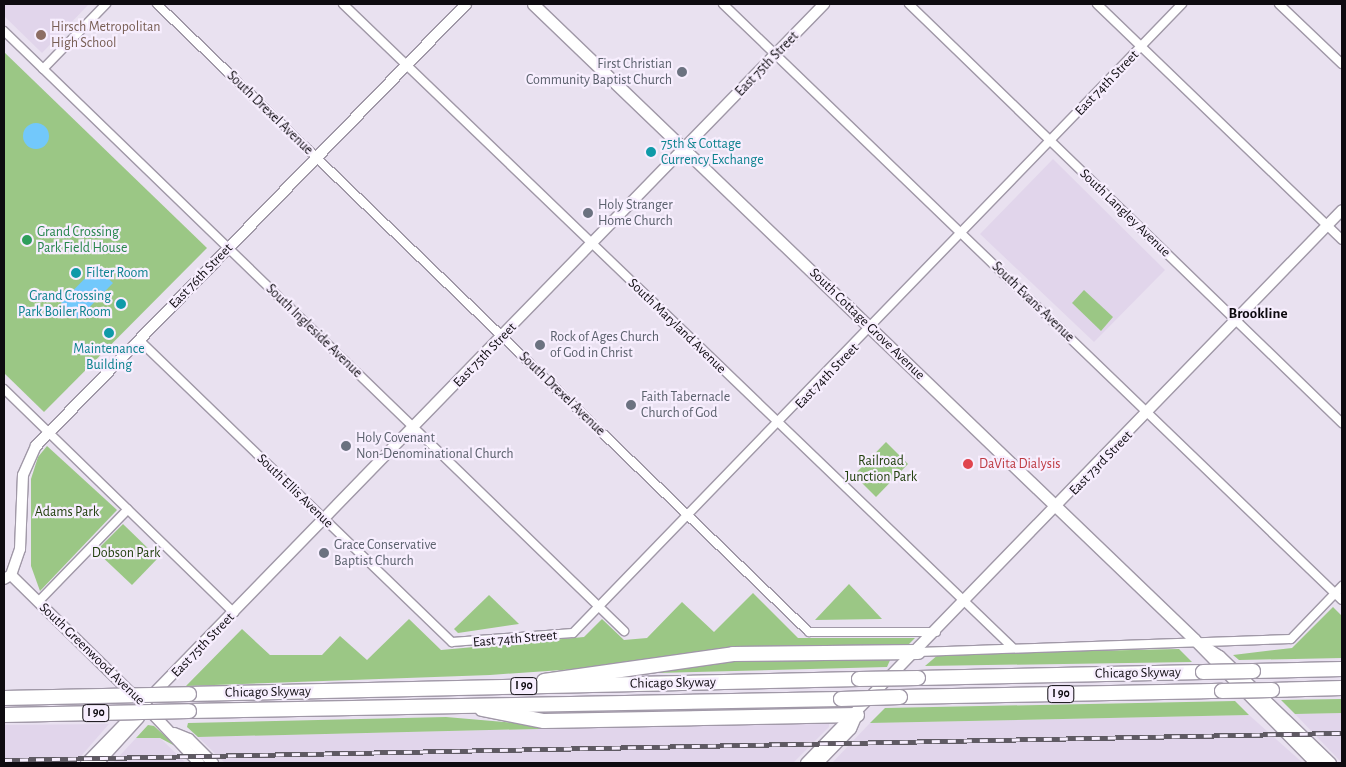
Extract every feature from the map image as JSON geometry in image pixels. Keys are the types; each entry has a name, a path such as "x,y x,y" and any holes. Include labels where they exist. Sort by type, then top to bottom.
{"highway":[{"path":"525,686 561,676 702,657 918,652"},
{"name":"Chicago Skyway","path":"4,698 1342,669"},
{"name":"Chicago Skyway","path":"4,715 1342,688"},
{"path":"474,706 499,715 544,721 858,715"}],"main road":[{"name":"South Cottage Grove Avenue","path":"533,4 1200,645 1212,662 1316,763"},
{"name":"South Cottage Grove Avenue","path":"1200,645 1220,656 1330,763"}],"street":[{"path":"43,69 106,4"},
{"name":"South Drexel Avenue","path":"157,4 809,632 938,632"},
{"name":"South Maryland Avenue","path":"343,4 1012,647"},
{"name":"East 76th Street","path":"7,577 24,525 23,475 28,458 49,432 466,4"},
{"name":"South Evans Avenue","path":"723,4 1342,600"},
{"name":"East 75th Street","path":"86,763 593,245 824,4"},
{"name":"South Langley Avenue","path":"909,4 1342,423"},
{"path":"1097,4 1342,240"},
{"name":"East 74th Street","path":"452,642 573,633 601,609 872,329 1182,4"},
{"path":"1280,4 1342,64"},
{"name":"South Ingleside Avenue","path":"4,31 624,631"},
{"name":"East 73rd Street","path":"818,763 851,729 858,715 1342,210"},
{"name":"South Ellis Avenue","path":"138,340 452,642"},
{"path":"4,389 234,613"},
{"path":"38,602 128,509"},
{"name":"South Greenwood Avenue","path":"7,577 38,602 174,733 199,763"},
{"path":"918,652 1012,647 1200,645 1291,639 1342,586"},
{"name":"East 75th Street","path":"98,763 139,718 144,705"},
{"name":"East 73rd Street","path":"806,763 844,722 858,715"},
{"name":"South Greenwood Avenue","path":"174,733 189,739 213,763"}],"shaded area":[{"name":"Hirsch Metropolitan High School","path":"4,4 89,4 42,53 4,16"},
{"path":"1053,159 1165,270 1094,342 980,234"},
{"path":"1342,713 1342,763 1295,714"},
{"path":"1249,715 1303,763 832,763 870,723"},
{"path":"829,722 829,727 793,763 225,763 198,737"},
{"path":"109,724 75,763 4,763 4,725"},
{"path":"136,738 160,738 186,763 113,763"}],"green space":[{"path":"4,52 207,248 44,412 4,373"},
{"path":"1084,290 1113,317 1101,331 1072,303"},
{"name":"Railroad Junction Park","path":"886,442 908,464 876,497 854,475"},
{"name":"Adams Park","path":"47,446 117,510 40,591 31,566 31,479 38,457"},
{"name":"Dobson Park","path":"123,524 158,558 132,585 96,551"},
{"path":"849,584 882,619 815,620"},
{"path":"753,593 798,638 915,638 907,646 490,675 186,686 242,629 270,655 322,655 340,636 367,660 409,619 441,650 584,637 602,619 624,640 647,638 682,602 714,632"},
{"path":"489,595 519,624 458,633 454,629"},
{"path":"1333,607 1342,616 1342,658 1239,660 1233,655 1292,648"},
{"path":"1179,649 1192,662 925,666 939,654"},
{"path":"891,658 887,667 656,673 656,667 690,662"},
{"path":"1342,699 1342,713 1295,714 1281,700"},
{"path":"1235,701 1249,715 870,723 885,708"},
{"path":"446,717 529,724 829,722 198,737 187,727 188,723"},
{"path":"148,725 154,726 177,747 160,738 136,738"}],"water":[{"path":"36,123 45,127 49,136 45,145 36,149 27,145 23,136 27,127"},
{"path":"96,267 113,283 78,319 61,303"}],"railway":[{"path":"4,760 1342,733"}],"place":[{"name":"Hirsch Metropolitan High School","path":"41,35"},
{"name":"First Christian Community Baptist Church","path":"682,72"},
{"name":"75th & Cottage Currency Exchange","path":"651,152"},
{"name":"Holy Stranger Home Church","path":"588,213"},
{"name":"Grand Crossing Park Field House","path":"27,240"},
{"name":"Filter Room","path":"76,273"},
{"name":"Grand Crossing Park Boiler Room","path":"121,304"},
{"name":"Maintenance Building","path":"109,333"},
{"name":"Rock of Ages Church of God in Christ","path":"540,345"},
{"name":"Faith Tabernacle Church of God","path":"631,405"},
{"name":"Holy Covenant Non-Denominational Church","path":"346,446"},
{"name":"DaVita Dialysis","path":"968,464"},
{"name":"Grace Conservative Baptist Church","path":"324,553"}],"district":[{"name":"Brookline","path":"1258,314"}]}
